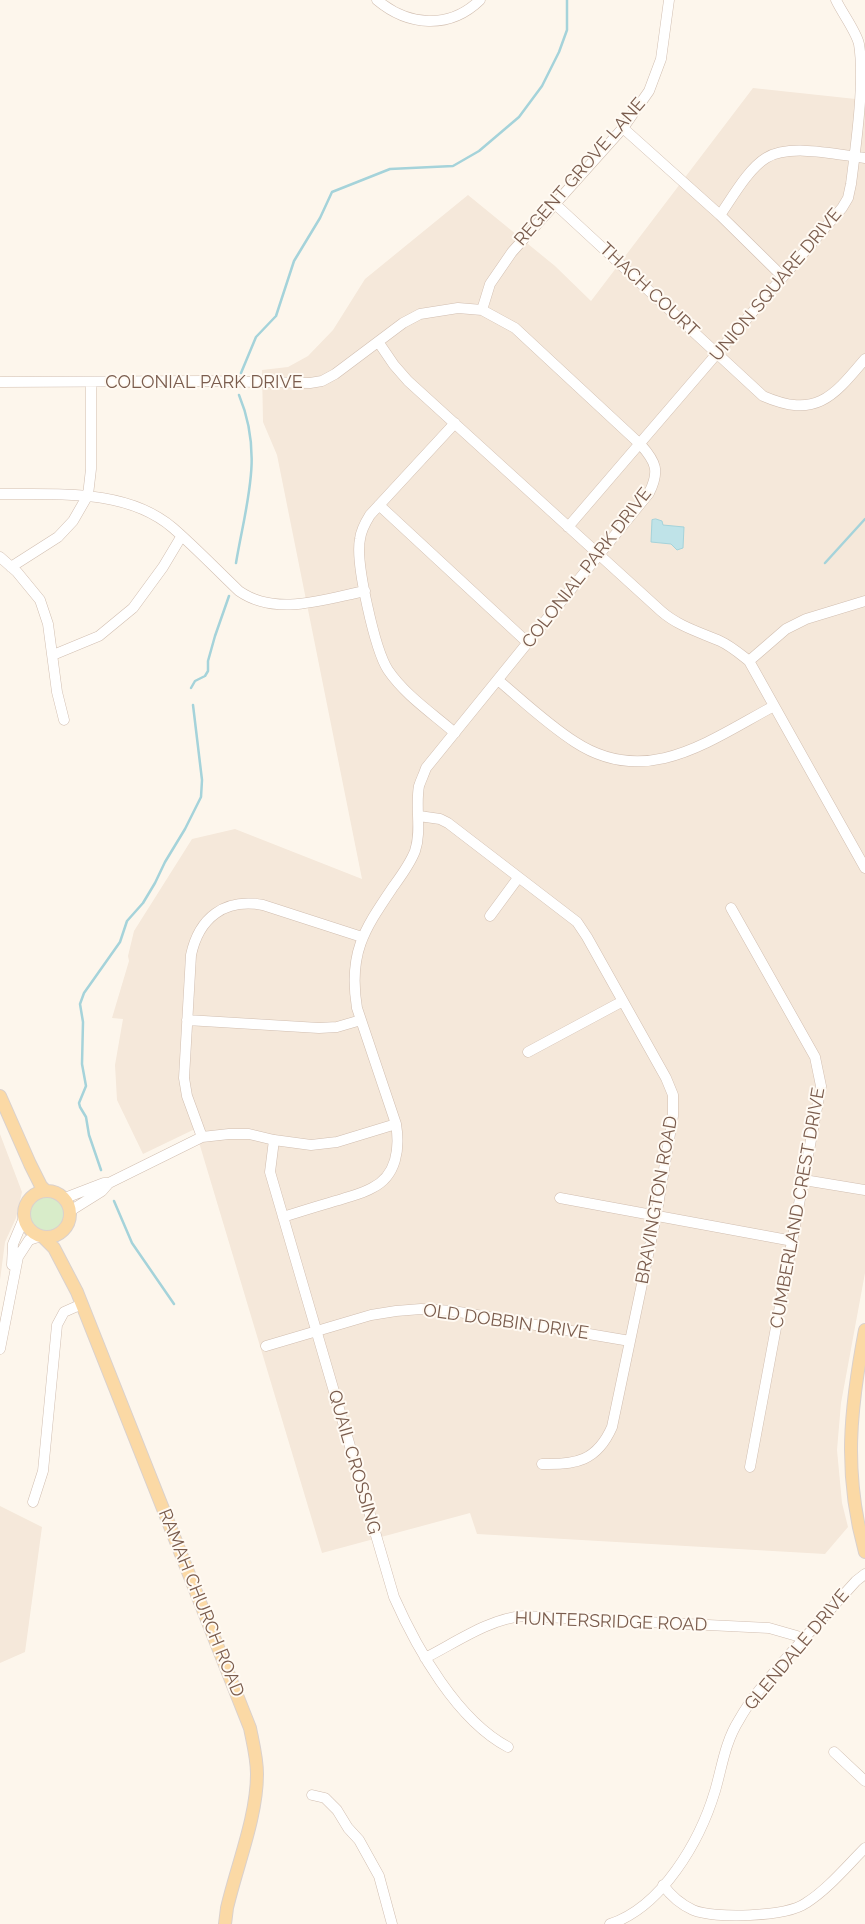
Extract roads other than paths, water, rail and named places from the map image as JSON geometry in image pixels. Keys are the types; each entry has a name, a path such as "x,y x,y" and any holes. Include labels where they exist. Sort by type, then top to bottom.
{"main road":[{"path":"0,1096 16,1136 38,1182 45,1190 55,1192 65,1198 70,1211 68,1224 61,1233 51,1237 42,1236"},
{"path":"16,1136 30,1185 31,1197 24,1210 24,1218"},
{"path":"31,1197 45,1190"},
{"name":"RAMAH CHURCH ROAD","path":"24,1218 31,1230 42,1236 54,1248 79,1298"},
{"name":"RAMAH CHURCH ROAD","path":"61,1233 62,1244 79,1298 250,1728 256,1757 256,1790 252,1814 227,1908 225,1924"},
{"path":"865,1330 861,1380 851,1424 851,1469 857,1520 865,1552"}],"street":[{"path":"378,0 393,13 413,20 436,20 452,17 464,12 480,0"},
{"name":"REGENT GROVE LANE","path":"482,310 485,297 498,270 554,203 623,128 649,91 663,47 669,0"},
{"name":"UNION SQUARE DRIVE","path":"568,527 784,277 842,208 848,198 860,157 862,41 836,0"},
{"path":"623,128 720,215 784,277"},
{"path":"720,215 752,170 766,158 797,150 860,157"},
{"name":"THACH COURT","path":"554,203 763,396 780,404 796,406 812,404 826,399 838,391 865,359"},
{"name":"COLONIAL PARK DRIVE","path":"0,382 206,381 310,383 322,381 335,374 379,343 403,323 420,314 458,308 482,310 515,328 652,458 656,472 655,481 649,493 600,556 426,768 419,787 418,837 415,851 362,937 356,959 355,996 361,1020 396,1124 398,1151 394,1165 386,1177 374,1188 283,1217"},
{"path":"379,343 408,381 671,620 689,630 721,642 749,661 864,863"},
{"path":"11,567 58,537 74,521 88,495 91,469 91,382"},
{"path":"455,423 379,505 364,524 358,556 374,635 387,668 402,687 455,733"},
{"path":"0,494 88,495 131,505 166,523 239,591 260,602 278,605 292,604 365,591"},
{"path":"379,505 528,643"},
{"path":"53,655 98,636 134,608 163,568 182,537"},
{"path":"0,557 40,600 48,624 57,692 64,720"},
{"path":"749,661 786,629 806,619 865,600"},
{"path":"498,680 576,743 593,752 618,761 642,762 685,753 774,706"},
{"name":"BRAVINGTON ROAD","path":"419,816 440,819 448,823 577,922 623,1000 673,1094 673,1116 656,1217 612,1427 608,1436 596,1450 581,1461 565,1465 542,1464"},
{"path":"490,916 518,878"},
{"path":"202,1137 187,1096 184,1078 191,955 194,939 202,925 223,908 249,902 362,937"},
{"name":"CUMBERLAND CREST DRIVE","path":"731,908 815,1057 821,1086 750,1467"},
{"path":"528,1052 623,1000"},
{"path":"187,1020 319,1028 337,1027 361,1020"},
{"path":"70,1211 102,1191 109,1183 202,1137 249,1134 274,1140 311,1145 336,1142 396,1124"},
{"name":"QUAIL CROSSING","path":"274,1140 270,1172 389,1583 400,1611 425,1658 450,1694 493,1739 508,1747"},
{"path":"804,1180 865,1190"},
{"path":"65,1198 104,1183 109,1183"},
{"path":"560,1198 793,1241"},
{"path":"0,1349 9,1309 12,1278 12,1244 24,1218"},
{"path":"12,1278 22,1247 29,1240 42,1236"},
{"path":"33,1502 43,1471 57,1325 64,1312 79,1298"},
{"name":"OLD DOBBIN DRIVE","path":"266,1346 371,1315 396,1310 422,1309 453,1311 630,1341"},
{"name":"GLENDALE DRIVE","path":"610,1924 622,1920 642,1907 663,1885 687,1853 698,1834 715,1791 727,1744 738,1721 762,1686 856,1581 865,1574"},
{"name":"HUNTERSRIDGE ROAD","path":"425,1658 493,1623 509,1617 524,1616 769,1628 804,1638"},
{"path":"834,1752 865,1781"},
{"path":"312,1795 325,1798 337,1810 348,1828 359,1840 379,1876 392,1924"},
{"path":"663,1885 679,1902 699,1912 751,1919 782,1912 807,1903 821,1893 865,1848"}],"water":[{"path":"652,520 662,521 663,525 684,527 683,548 677,550 671,544 651,542"}],"waterway":[{"path":"241,373 256,337 276,316 294,261 320,218 332,192 390,169 453,166 479,151 519,117 542,86 559,52 567,30 567,0"},
{"path":"236,563 248,499 252,459 246,417 239,395"},
{"path":"825,563 865,519"},
{"path":"191,688 195,681 205,676 208,671 208,661 229,596"},
{"path":"101,1170 89,1135 86,1117 79,1103 86,1086 82,1064 83,1022 80,1004 84,993 120,942 127,921 143,903 155,883 201,797 202,780 193,705"},
{"path":"114,1201 132,1243 174,1304"}]}
